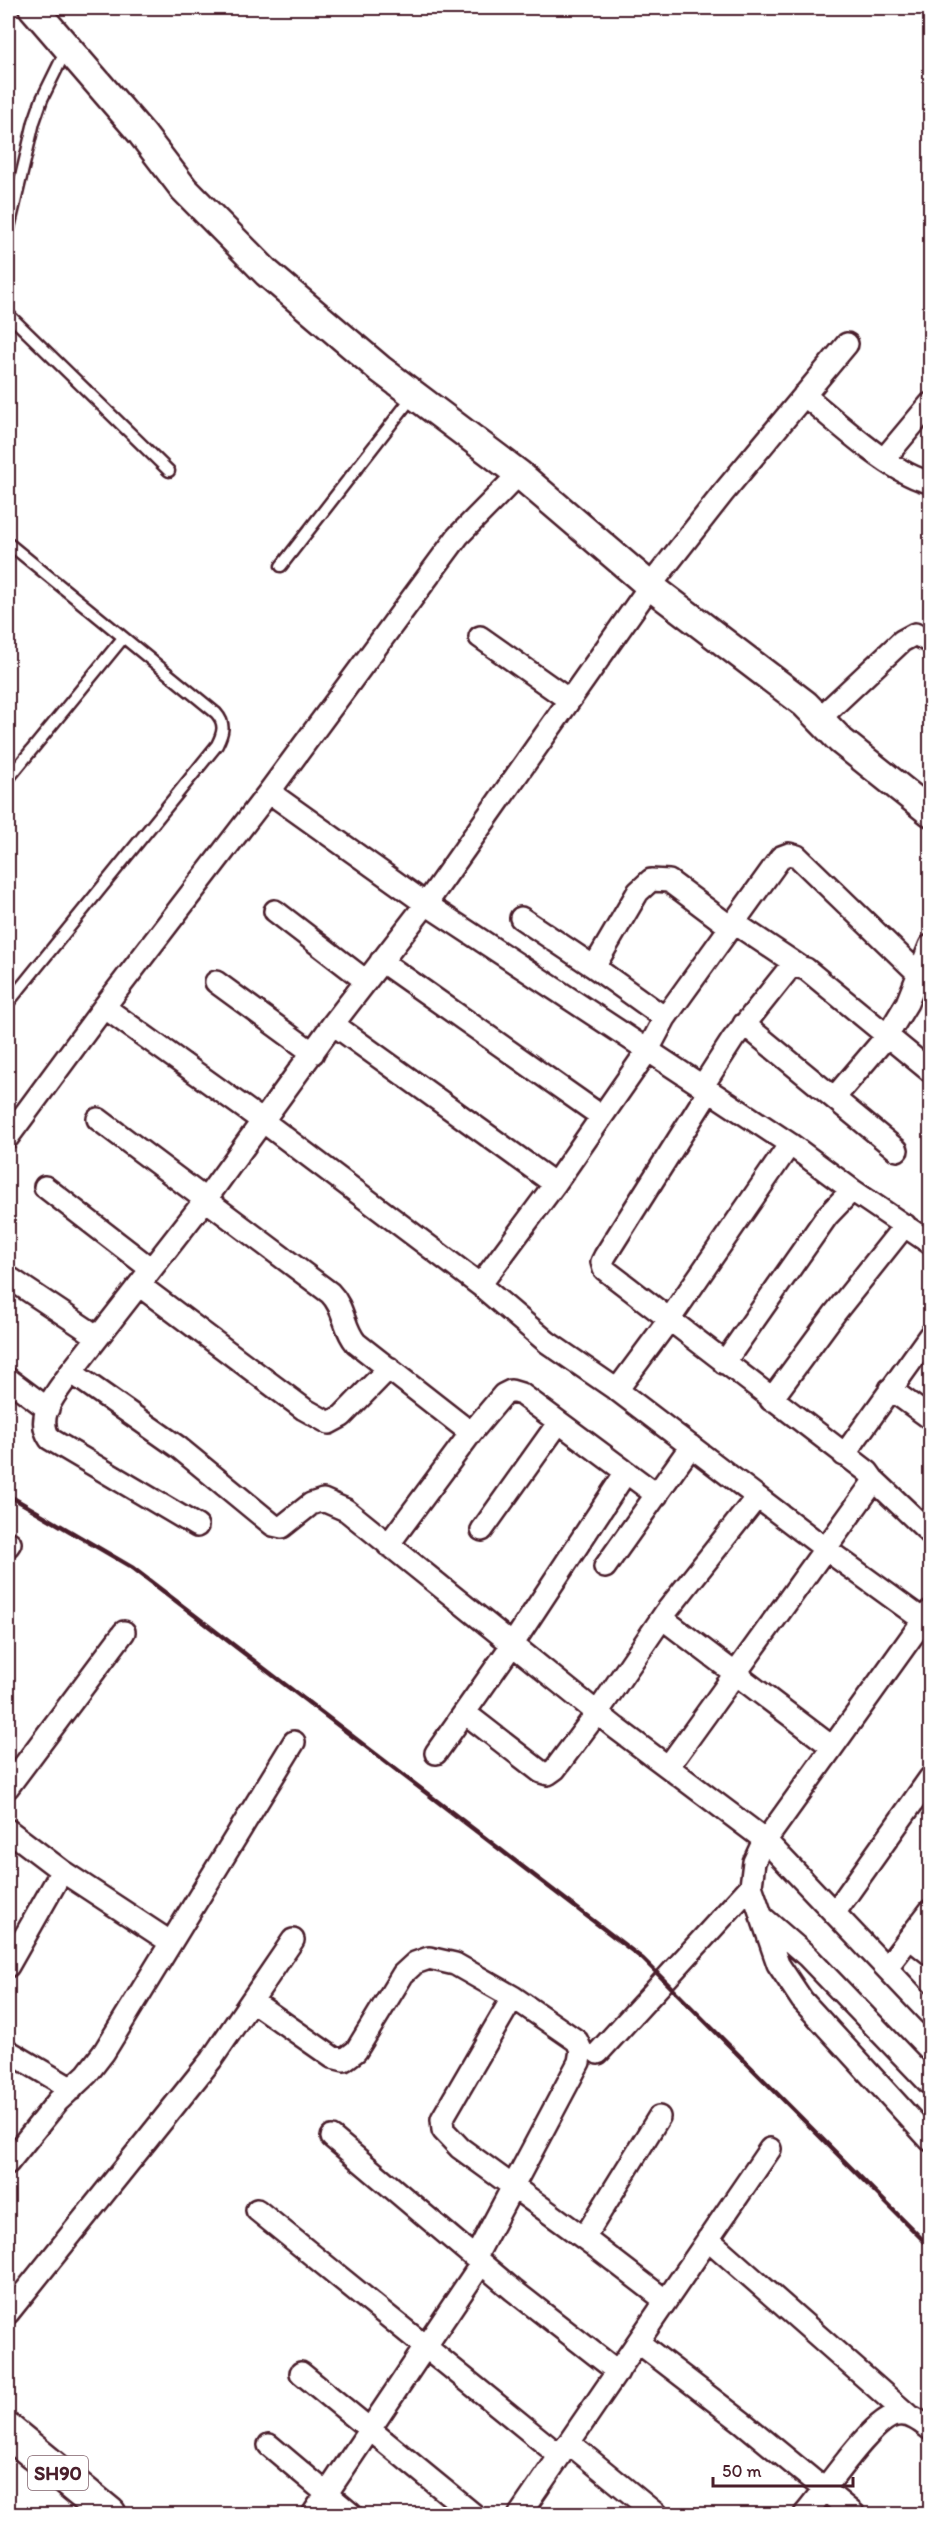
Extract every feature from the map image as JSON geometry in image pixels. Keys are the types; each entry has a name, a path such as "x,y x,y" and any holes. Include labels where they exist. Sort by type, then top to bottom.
{"main road":[{"name":"SH90","path":"8,2431 109,2514"}],"street":[{"path":"40,11 67,48 142,134 184,189 267,273 414,394 519,474 651,586 805,704 842,741 930,812"},
{"path":"197,1526 50,1439 44,1430 48,1409 71,1372 264,1122 333,1024 426,904 651,586 723,493 847,344"},
{"path":"804,395 907,475 930,482"},
{"path":"884,459 930,404"},
{"path":"8,1137 104,1007 269,792 458,536 519,474"},
{"path":"819,719 902,641 915,634 930,642"},
{"path":"480,637 569,700"},
{"path":"269,792 426,904 790,1144 852,1190 930,1242"},
{"path":"480,1285 555,1184 648,1050 664,1018 781,857 793,854 919,974"},
{"path":"594,967 638,892 651,880 669,881 731,924 799,966 930,1071"},
{"path":"275,911 366,981"},
{"path":"521,918 664,1018"},
{"path":"834,1098 887,1036 907,1003 930,946"},
{"path":"381,961 601,1116"},
{"path":"799,966 788,970 744,1024 602,1262 604,1269 771,1400 868,1472 930,1533"},
{"path":"216,982 312,1053"},
{"path":"104,1007 264,1122 480,1285 547,1342 617,1390 824,1548 928,1619 765,1840 754,1862 750,1886 778,1964 802,2000 930,2140"},
{"path":"333,1024 555,1184"},
{"path":"744,1024 897,1150"},
{"path":"98,1119 330,1293 339,1304 352,1338 471,1433"},
{"path":"617,1390 669,1320 790,1144"},
{"path":"45,1187 145,1277 304,1409 329,1423 342,1416 389,1368"},
{"path":"724,1363 827,1216 852,1190"},
{"path":"771,1400 835,1313 905,1225"},
{"path":"8,1276 98,1337"},
{"path":"844,1455 930,1335"},
{"path":"71,1372 178,1447 273,1525 282,1527 311,1504 323,1500 346,1510 597,1713 765,1840 930,2014"},
{"path":"8,1379 48,1409"},
{"path":"890,1389 930,1418"},
{"path":"388,1545 471,1433 503,1395 511,1391 521,1394 657,1495"},
{"path":"482,1530 559,1422"},
{"path":"605,1567 691,1446"},
{"path":"436,1753 512,1645 626,1472"},
{"path":"668,1767 872,1484 873,1479"},
{"path":"465,1713 541,1772 548,1773 555,1770 662,1618 757,1497"},
{"path":"662,1618 832,1747"},
{"path":"8,1787 124,1632"},
{"path":"10,2156 104,2052 294,1742"},
{"path":"835,1912 930,1778"},
{"path":"8,1830 62,1871 170,1942"},
{"path":"8,1966 62,1871"},
{"path":"598,2053 750,1886"},
{"path":"887,1967 930,1911"},
{"path":"759,1914 807,1956 930,2084"},
{"path":"910,1938 930,1954"},
{"path":"8,2313 211,2060 293,1940"},
{"path":"252,2001 332,2057 344,2060 356,2051 404,1974 415,1963 429,1958 455,1964 513,1997 577,2042 581,2050 579,2062 478,2261 370,2430 313,2514"},
{"path":"513,1997 442,2119 443,2130 450,2140 666,2301"},
{"path":"8,2051 72,2089"},
{"path":"584,2238 659,2117"},
{"path":"332,2138 478,2261 618,2372"},
{"path":"520,2514 770,2150"},
{"path":"257,2210 424,2346 656,2514"},
{"path":"708,2239 909,2416 930,2429"},
{"path":"638,2342 742,2422 854,2514"},
{"path":"301,2373 473,2514"},
{"path":"805,2514 875,2427 890,2417 909,2416"},
{"path":"268,2445 351,2514"}],"lane":[{"path":"8,232 34,122 42,99 67,48"},
{"path":"8,314 169,471"},
{"path":"281,566 414,394"},
{"path":"8,1003 217,745 223,731 221,718 216,713 9,546"},
{"path":"8,779 123,638"}],"railway":[{"path":"8,1495 133,1568 643,1959 930,2247"}]}
